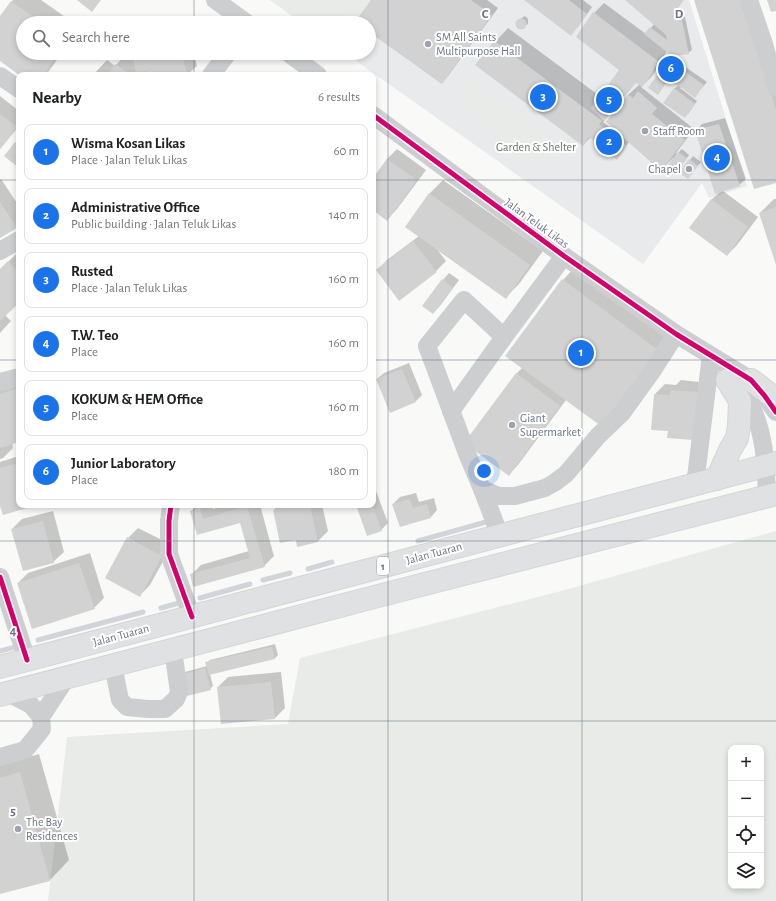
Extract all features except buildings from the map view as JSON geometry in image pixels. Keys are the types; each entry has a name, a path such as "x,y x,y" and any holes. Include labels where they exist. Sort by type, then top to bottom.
{"main road":[{"path":"717,479 737,438 739,426 740,402 727,380"},
{"path":"751,380 776,399"},
{"name":"Jalan Tuaran","path":"0,667 771,465"},
{"name":"1","path":"4,694 772,495"},
{"path":"372,569 378,596"}],"street":[{"path":"215,0 237,16"},
{"path":"749,0 770,42 776,87"},
{"path":"213,72 223,60"},
{"path":"298,60 314,72"},
{"path":"0,76 16,87"},
{"name":"Jalan Teluk Likas","path":"376,117 564,256 676,334 751,380 776,412"},
{"path":"0,251 16,242"},
{"path":"451,411 564,256"},
{"path":"500,536 426,346 464,300 504,337"},
{"path":"482,488 500,496 515,496 545,488 566,474 598,436 622,413 653,370 676,334"},
{"name":"Jalan Teluk Likas","path":"692,344 744,395 750,404 771,465 772,495"},
{"path":"695,485 710,363"},
{"path":"0,382 16,378"},
{"path":"171,508 169,554 192,617"},
{"path":"0,577 27,660"},
{"path":"113,665 120,700 127,707 148,710 165,709 176,699 179,692 173,650"},
{"path":"0,757 26,750 42,729 42,717 67,678"},
{"path":"4,694 31,705 42,717"}],"shaded area":[{"path":"270,0 689,0 747,186 709,198 702,183 643,264 376,75 376,72 372,72 355,60 376,60 376,16 292,16"}],"green space":[{"path":"270,0 369,0 359,13 348,4 339,16 292,16"},
{"name":"Garden & Shelter","path":"470,77 558,145 538,169 452,100"},
{"path":"776,531 776,901 48,901 67,737 288,724 300,658 565,590"}],"waterway":[{"path":"418,541 486,522"},
{"path":"308,569 332,562"},
{"path":"263,580 290,573"},
{"path":"200,598 250,584"},
{"path":"161,608 179,603"},
{"path":"38,640 143,612"},
{"path":"0,651 19,646"}],"cycle path":[{"path":"376,117 564,256 676,334 751,380 776,412"},
{"path":"171,508 169,554 192,617"},
{"path":"0,577 27,660"}],"place":[{"name":"SM All Saints Multipurpose Hall","path":"428,44"},
{"name":"Junior Laboratory","path":"671,69"},
{"name":"Rusted","path":"543,97"},
{"name":"KOKUM & HEM Office","path":"609,100"},
{"name":"Staff Room","path":"645,131"},
{"name":"Administrative Office","path":"609,142"},
{"name":"T.W. Teo","path":"717,158"},
{"name":"Chapel","path":"689,169"},
{"name":"Wisma Kosan Likas","path":"581,353"},
{"name":"Giant Supermarket","path":"512,425"},
{"name":"The Bay Residences","path":"18,829"}]}
